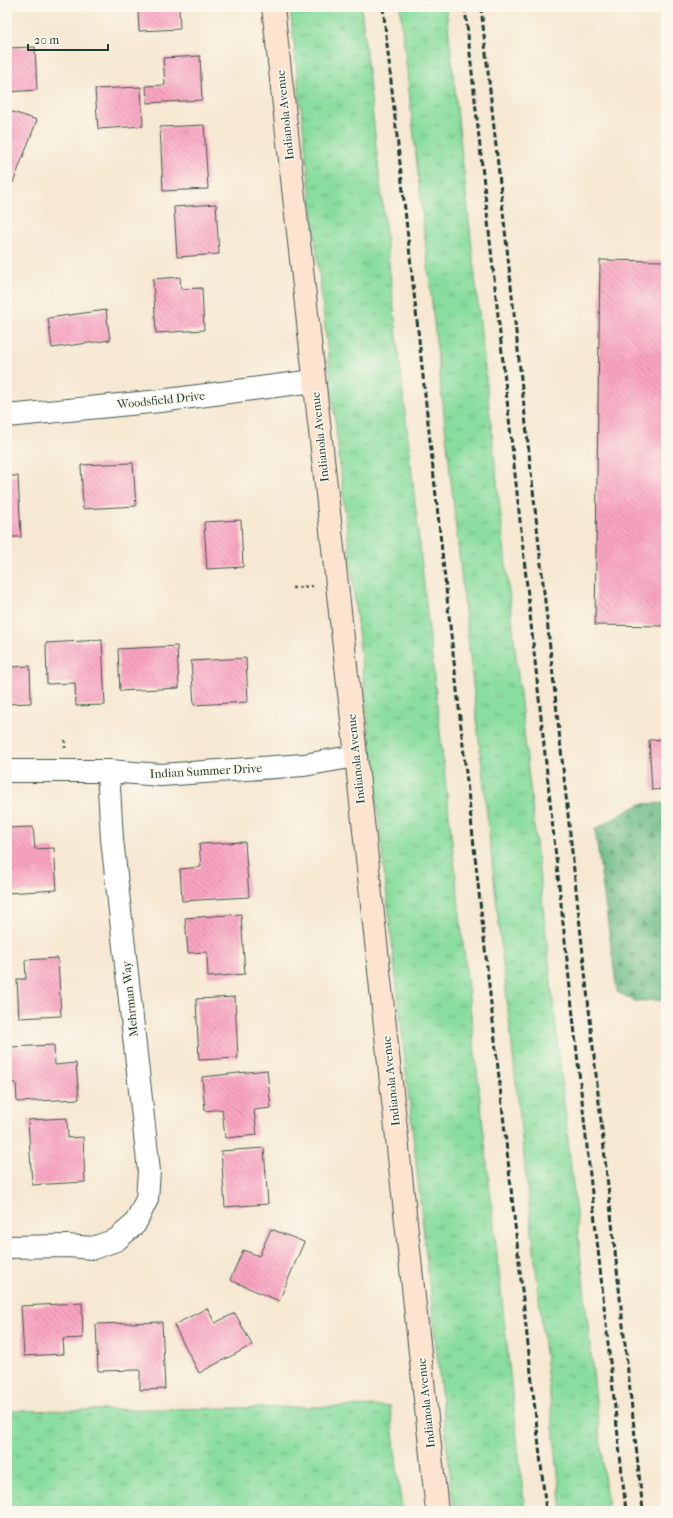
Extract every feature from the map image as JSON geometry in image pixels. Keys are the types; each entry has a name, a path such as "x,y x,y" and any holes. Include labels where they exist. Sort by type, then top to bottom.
{"main road":[{"name":"Indianola Avenue","path":"273,7 356,756 437,1511"}],"street":[{"name":"Woodsfield Drive","path":"7,416 160,401 314,381"},
{"name":"Indian Summer Drive","path":"7,770 108,771 161,775 304,765 356,756"},
{"name":"Mehrman Way","path":"7,1247 68,1246 93,1248 116,1240 135,1224 147,1199 149,1171 112,839 108,771"}],"green space":[{"path":"290,7 361,7 525,1511 454,1511"},
{"path":"400,7 446,7 608,1511 562,1511"},
{"path":"666,803 666,1000 635,1001 617,992 595,829 640,804"},
{"path":"390,1406 402,1511 7,1511 7,1411"}],"building":[{"path":"138,7 179,7 180,29 139,31"},
{"path":"35,47 37,90 7,92 7,48"},
{"path":"200,56 202,100 147,103 146,86 165,85 163,58"},
{"path":"141,87 143,126 98,129 95,89"},
{"path":"7,110 37,120 13,183 7,181"},
{"path":"204,125 208,189 163,191 160,127"},
{"path":"216,204 219,254 177,257 174,207"},
{"path":"600,260 666,261 666,626 595,625"},
{"path":"180,277 181,289 202,288 204,330 156,333 153,279"},
{"path":"106,310 110,340 52,348 48,318"},
{"path":"133,463 136,506 83,509 81,465"},
{"path":"7,476 18,476 21,537 7,537"},
{"path":"241,520 243,567 207,569 204,522"},
{"path":"102,640 105,705 76,706 75,683 47,684 46,643"},
{"path":"177,646 179,688 120,691 118,649"},
{"path":"7,647 9,667 30,666 31,703 7,704"},
{"path":"246,658 248,702 194,705 191,661"},
{"path":"666,739 666,789 652,790 649,740"},
{"path":"33,827 35,849 54,848 57,890 7,893 7,828"},
{"path":"245,842 249,897 182,901 180,869 201,867 199,844"},
{"path":"241,914 245,974 208,977 207,952 188,953 185,918"},
{"path":"58,958 61,1016 19,1018 17,979 26,979 25,960"},
{"path":"235,997 238,1058 199,1060 196,999"},
{"path":"54,1045 55,1065 76,1063 79,1099 17,1102 16,1083 7,1083 7,1064 10,1063 10,1047"},
{"path":"267,1070 271,1108 254,1110 257,1135 225,1138 222,1109 205,1111 202,1077"},
{"path":"67,1118 68,1138 83,1137 85,1182 32,1185 28,1120"},
{"path":"264,1148 268,1204 225,1207 221,1151"},
{"path":"271,1229 304,1242 279,1301 230,1280 243,1250 259,1256"},
{"path":"82,1303 83,1338 63,1339 64,1354 24,1356 21,1306"},
{"path":"207,1308 215,1323 235,1313 252,1345 199,1373 174,1325"},
{"path":"162,1322 165,1389 140,1390 140,1370 98,1371 96,1324"}],"railway":[{"path":"383,7 546,1511"},
{"path":"465,7 626,1511"},
{"path":"481,7 643,1511"}]}
